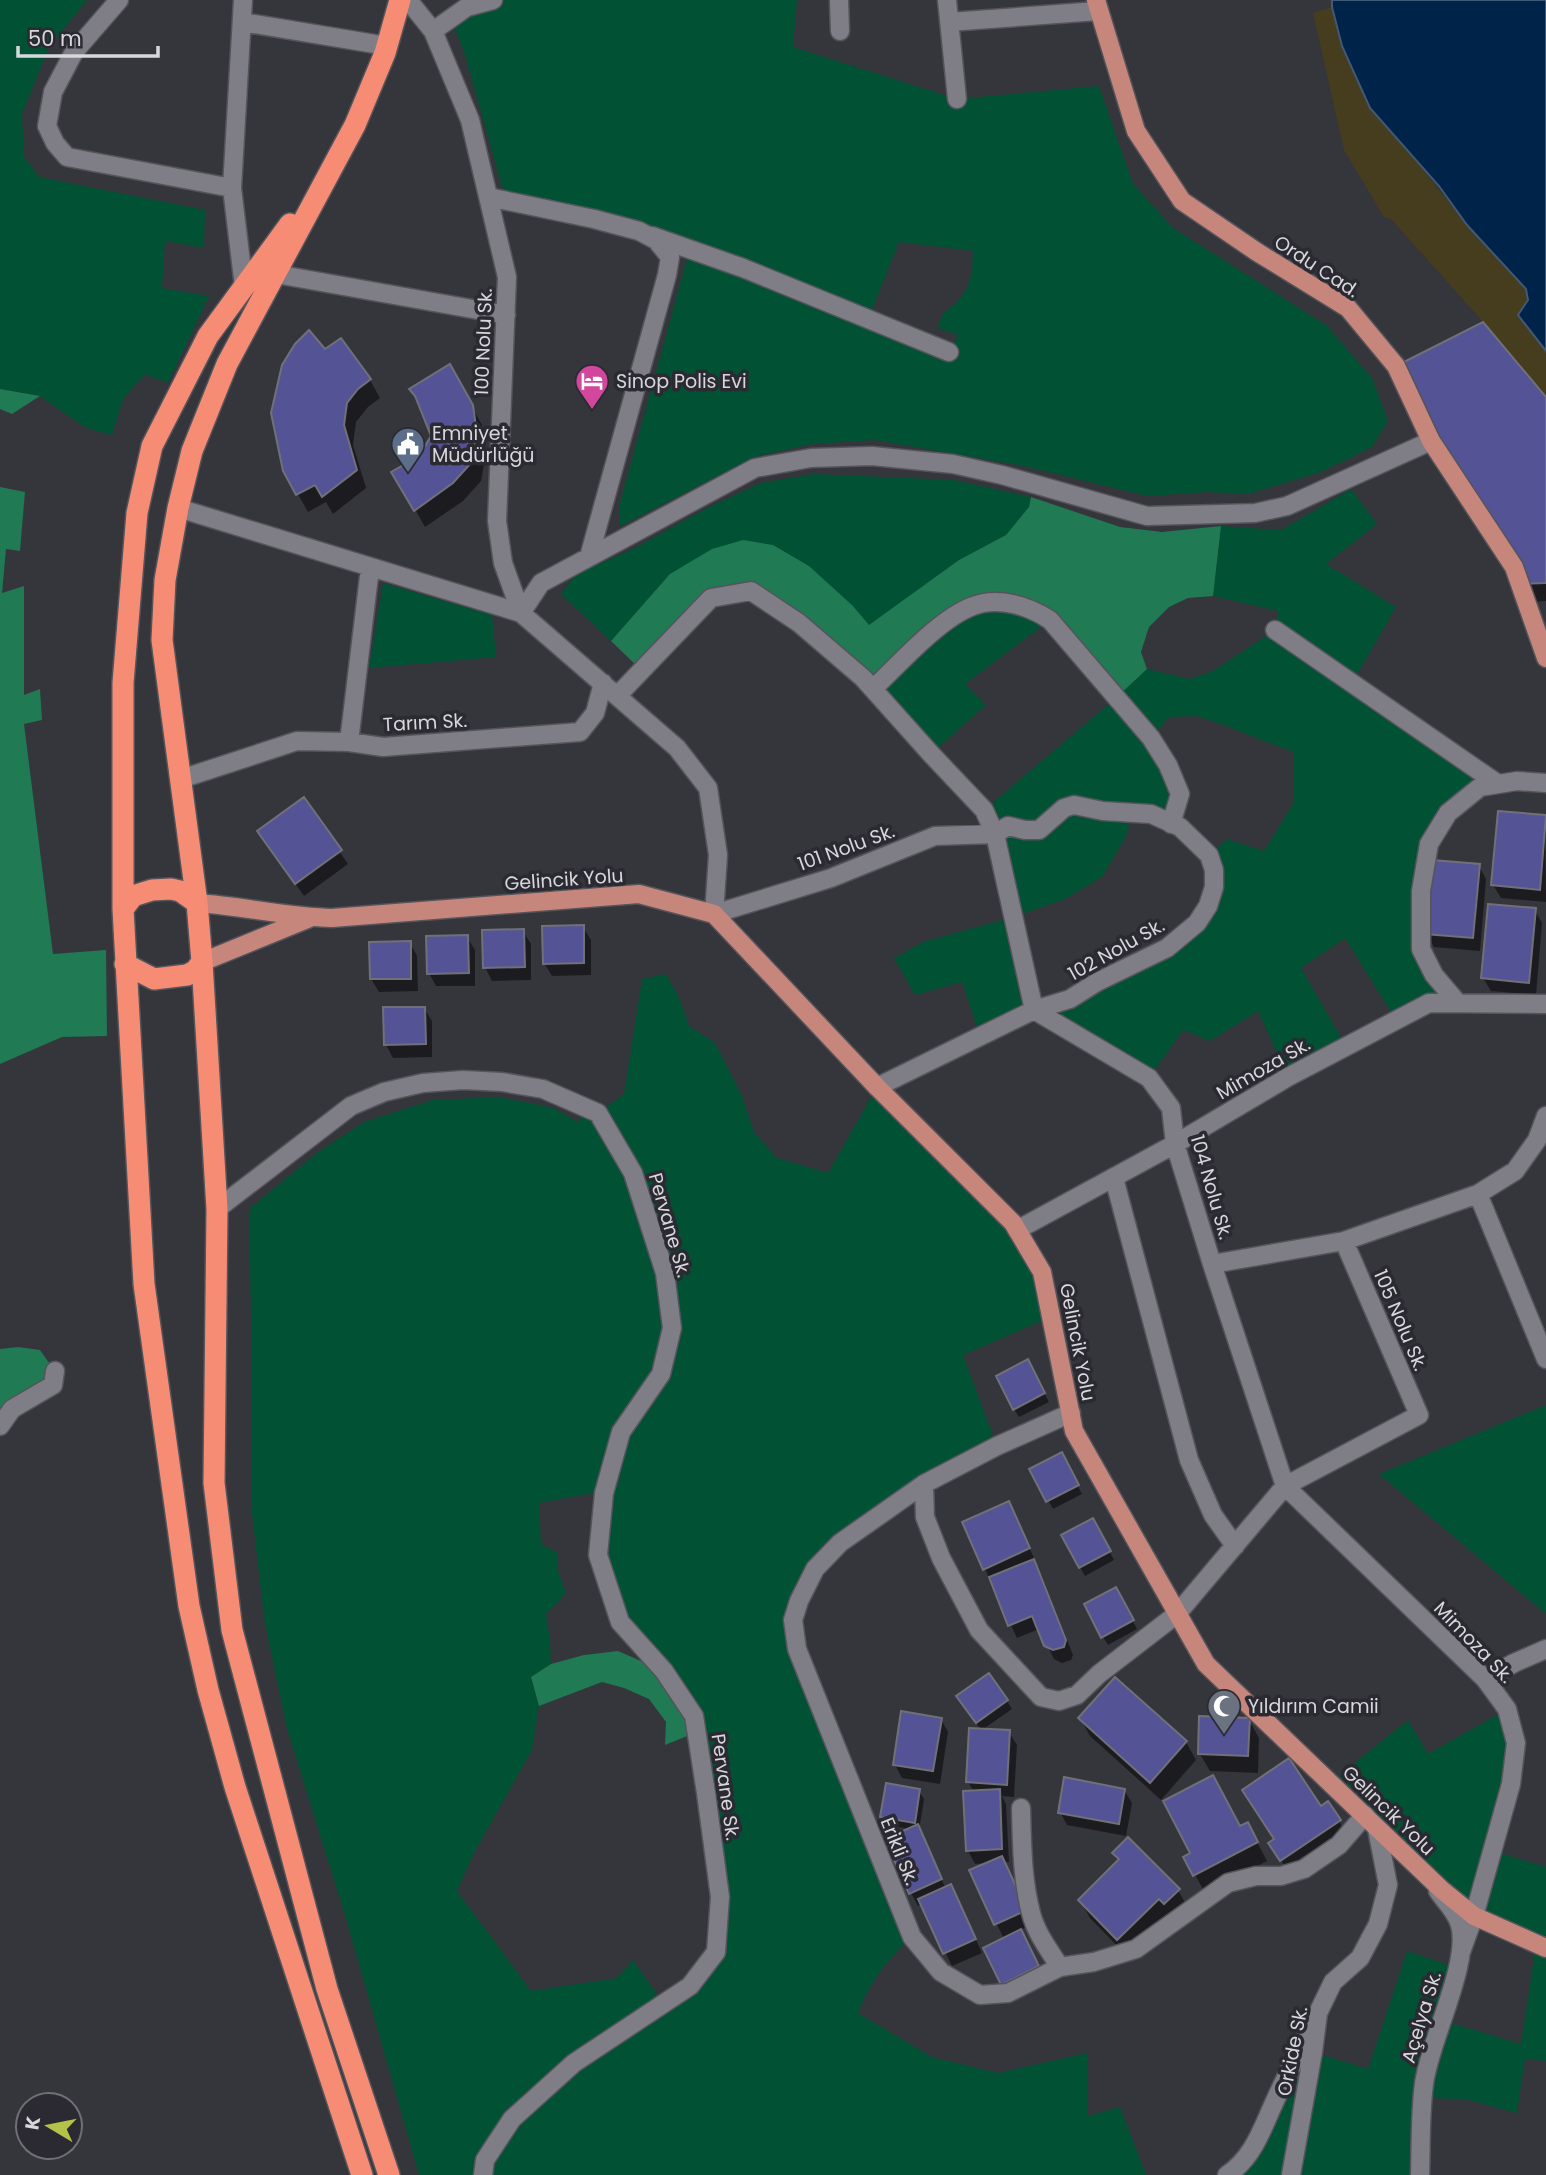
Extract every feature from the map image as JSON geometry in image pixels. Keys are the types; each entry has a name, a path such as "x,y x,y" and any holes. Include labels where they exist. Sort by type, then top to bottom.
{"highway":[{"path":"389,2175 327,1989 232,1630 214,1483 217,1209 202,962 197,902 162,640 165,580 192,451 227,364 355,125 387,46 400,0"},
{"path":"337,160 208,336 152,446 137,513 123,683 123,909 144,1284 189,1606 208,1690 235,1787 362,2175"},
{"path":"123,909 133,896 152,890 180,891 197,902"},
{"path":"125,964 154,979 187,975 195,971 202,962"}],"main road":[{"name":"Ordu Cad.","path":"1097,5 1136,131 1181,201 1348,308 1395,366 1431,440 1514,567 1546,658"},
{"name":"Gelincik Yolu","path":"310,918 639,894 714,914 877,1087 1013,1223 1042,1272 1074,1431 1206,1664 1430,1880 1474,1916 1546,1948"},
{"path":"197,902 310,918"},
{"path":"202,962 310,918"}],"street":[{"path":"119,0 74,52 53,92 47,126 55,143 67,157 232,188"},
{"path":"243,0 232,188 244,287"},
{"name":"100 Nolu Sk.","path":"408,0 433,31 470,120 506,277 497,521 503,563 521,612 677,748 708,788 718,855 714,914"},
{"path":"433,31 467,7 493,0"},
{"path":"839,0 840,31"},
{"path":"947,0 957,99"},
{"path":"949,22 1097,5"},
{"path":"242,22 387,46"},
{"path":"488,198 594,219 639,231 743,268 949,352"},
{"path":"589,556 670,257 656,240 639,231"},
{"path":"276,274 506,315"},
{"path":"178,508 521,612 541,583 755,468 811,458 872,456 953,464 1147,516 1243,514 1287,506 1431,440"},
{"path":"349,742 370,568"},
{"path":"618,695 710,598 751,591 799,623 873,689 984,810 995,834 1034,1010 877,1087"},
{"path":"873,689 948,618 975,605 1016,604 1034,609 1050,620 1157,747 1180,794 1171,824"},
{"path":"1275,630 1498,784"},
{"name":"Tarım Sk.","path":"181,779 297,741 349,742 383,747 580,732 595,713 603,683"},
{"path":"1457,1002 1434,975 1421,949 1420,891 1429,844 1448,813 1480,788 1517,781 1546,783"},
{"name":"102 Nolu Sk.","path":"995,834 1008,826 1039,830 1064,808 1074,805 1103,811 1151,814 1180,827 1209,855 1214,870 1214,887 1208,905 1197,923 1167,948 1097,982 1069,999 1034,1010"},
{"name":"101 Nolu Sk.","path":"714,914 831,878 935,836 995,834"},
{"name":"Mimoza Sk.","path":"1017,1230 1175,1144 1288,1077 1429,1003 1546,1004"},
{"name":"104 Nolu Sk.","path":"1034,1010 1149,1078 1171,1108 1175,1144 1285,1486"},
{"name":"Pervane Sk.","path":"217,1209 352,1106 384,1092 423,1083 463,1080 502,1082 543,1089 598,1114 633,1173 665,1273 672,1328 668,1347 661,1374 621,1432 604,1493 598,1555 620,1622 664,1671 694,1716 720,1896 716,1952 690,1986 574,2063 512,2119 485,2160 483,2175"},
{"path":"1212,1264 1344,1241 1478,1194 1515,1171 1537,1140 1546,1116"},
{"path":"1114,1178 1189,1460 1213,1515 1235,1546"},
{"path":"1478,1194 1546,1359"},
{"name":"105 Nolu Sk.","path":"1285,1486 1419,1415 1344,1241"},
{"path":"0,1426 12,1409 53,1384 55,1371"},
{"name":"Erikli Sk.","path":"1071,1413 997,1446 924,1484 840,1543 815,1569 793,1620 797,1650 912,1937 942,1972 980,1995 1008,1993 1060,1967 1094,1962 1136,1949 1228,1883 1256,1876 1281,1876 1304,1869 1371,1822"},
{"path":"924,1484 925,1517 941,1558 979,1630 1041,1697 1059,1701 1077,1695 1099,1674 1177,1614 1285,1486"},
{"name":"Mimoza Sk.","path":"1285,1486 1485,1679 1507,1709 1516,1743 1511,1784 1474,1916 1461,1952"},
{"path":"1485,1679 1514,1662 1546,1649"},
{"path":"1021,1808 1023,1861 1031,1914 1041,1939 1060,1967"},
{"name":"Orkide Sk.","path":"1291,2175 1318,2012 1333,1982 1360,1958 1378,1924 1388,1885 1371,1822"},
{"name":"Açelya Sk.","path":"1420,2175 1424,2083 1432,2045 1453,1987 1461,1952 1460,1924 1430,1880"},
{"path":"1227,2175 1260,2137 1318,2012"},
{"path":"348,2175 353,2144"}],"green space":[{"path":"0,0 87,0 49,47 22,114 24,157 39,177 205,210 204,248 165,241 162,288 209,296 168,383 145,374 123,399 112,435 86,428 40,396 0,389"},
{"path":"493,0 797,0 793,47 957,99 1099,86 1133,184 1173,228 1326,325 1372,378 1388,421 1372,447 1321,472 1248,494 1207,492 1148,496 1023,466 875,440 812,444 754,457 619,527 620,503 690,248 506,201 465,55 451,18","holes":["899,242 973,251 972,270 967,287 956,303 944,313 938,328 958,335 949,352 868,320"]},
{"path":"0,389 40,396 12,414 0,409"},
{"path":"814,474 954,480 1031,497 1029,507 1006,535 959,560 869,625 853,606 670,574 611,641 561,594 576,574 635,548 707,508 761,483"},
{"path":"0,487 25,492 20,551 6,549 2,593 24,586 24,695 40,689 42,720 24,724 53,954 106,950 107,1036 62,1037 0,1064"},
{"path":"1351,489 1377,524 1326,564 1396,607 1352,683 1498,784 1480,787 1429,844 1421,949 1457,1002 1396,1020 1345,938 1301,968 1346,1046 1288,1077 1258,1011 1210,1041 1183,1030 1149,1078 1034,1010 980,1036 962,982 915,995 894,958 923,942 1013,917 984,810 1147,669 1190,679 1213,671 1275,630 1278,611 1213,596 1221,526 1281,530","holes":["1197,716 1294,752 1294,802 1264,851 1227,839 1209,855 1208,906 1125,970 1034,1010 1014,917 1065,899 1102,877 1125,838 1134,813 1171,824 1180,794 1151,738 1169,717"]},
{"path":"1031,497 1120,527 1162,532 1221,526 1213,596 1188,598 1169,607 1149,627 1141,652 1147,669 1116,698 1050,620 975,605 873,689 751,591 710,598 642,671 611,641 670,574 712,549 743,540 773,545 809,566 853,606 869,625 959,560 1006,535 1029,507"},
{"path":"383,583 492,615 496,657 369,668"},
{"path":"975,605 1050,620 965,684 986,705 931,754 873,689"},
{"path":"666,974 679,997 689,1026 715,1043 742,1096 754,1132 777,1158 828,1173 877,1087 1013,1223 1051,1317 963,1355 997,1446 840,1543 793,1620 912,1937 880,1972 858,2013 932,2057 998,2073 1087,2053 1088,2116 1120,2107 1146,2175 419,2175 345,1915 287,1729 264,1618 251,1504 249,1209 317,1153 364,1122 433,1100 499,1097 554,1108 579,1123 584,1107 598,1113 624,1094 642,979","holes":["604,1493 598,1555 620,1622 694,1716 706,1793 716,1952 663,2003 633,1960 617,1978 531,1991 457,1891 475,1851 532,1750 539,1706 531,1677 551,1664 546,1614 566,1593 558,1571 558,1553 541,1544 539,1503"]},
{"path":"18,1347 40,1350 55,1371 0,1425 0,1349"},
{"path":"1546,1405 1546,1614 1379,1474"},
{"path":"618,1651 664,1671 697,1732 665,1745 666,1722 649,1699 602,1682 539,1706 531,1677 551,1664 584,1655"},
{"path":"1507,1709 1516,1743 1493,1851 1546,1867 1546,2061 1525,2059 1517,2113 1465,2099 1423,2098 1420,2175 1227,2175 1291,2069 1313,2052 1368,2069 1407,1951 1458,1968 1441,2020 1521,2044 1536,1944 1474,1916 1331,1782 1408,1720 1428,1754"}],"sand":[{"path":"1332,7 1342,46 1370,108 1467,225 1526,289 1528,300 1518,315 1546,351 1546,397 1502,343 1391,219 1384,217 1344,150 1313,13"}],"water":[{"path":"1332,0 1546,0 1546,351 1518,315 1528,300 1526,289 1467,225 1439,186 1370,108 1342,46"}],"building":[{"path":"1483,322 1546,397 1546,583 1520,584 1396,366"},
{"path":"309,330 325,349 341,338 371,379 358,389 347,403 344,425 357,470 322,497 315,485 296,495 283,471 271,413 282,365 295,344"},
{"path":"450,364 473,405 477,434 471,463 453,483 414,511 391,472 419,456 431,436 415,396 409,389"},
{"path":"304,797 342,850 295,884 257,831"},
{"path":"1498,811 1546,815 1540,890 1491,885"},
{"path":"1432,860 1480,864 1473,938 1425,934"},
{"path":"1488,904 1536,908 1529,983 1481,978"},
{"path":"584,925 584,963 543,964 542,926"},
{"path":"524,929 525,967 483,968 482,930"},
{"path":"468,935 469,973 427,974 426,936"},
{"path":"411,941 411,979 370,979 369,942"},
{"path":"383,1007 425,1007 426,1044 384,1045"},
{"path":"1028,1359 1045,1393 1013,1410 996,1376"},
{"path":"1062,1452 1079,1485 1046,1502 1029,1469"},
{"path":"1009,1501 1030,1548 983,1570 962,1522"},
{"path":"1093,1518 1111,1551 1079,1568 1061,1535"},
{"path":"1034,1559 1066,1640 1064,1647 1053,1650 1044,1646 1032,1616 1008,1626 989,1577"},
{"path":"1116,1587 1134,1620 1101,1638 1084,1604"},
{"path":"989,1673 1008,1700 976,1723 956,1696"},
{"path":"1115,1677 1187,1741 1150,1783 1078,1718"},
{"path":"901,1711 942,1718 933,1771 893,1765"},
{"name":"Yıldırım Camii","path":"1199,1716 1250,1718 1248,1756 1198,1754"},
{"path":"969,1728 1010,1730 1007,1785 966,1782"},
{"path":"1289,1758 1321,1806 1328,1801 1341,1820 1280,1861 1268,1843 1274,1839 1242,1790"},
{"path":"1213,1775 1240,1826 1248,1822 1258,1842 1193,1876 1183,1857 1190,1853 1163,1801"},
{"path":"1064,1777 1125,1789 1119,1824 1058,1813"},
{"path":"886,1783 920,1789 915,1823 880,1817"},
{"path":"1000,1789 1002,1849 966,1851 963,1791"},
{"path":"918,1824 942,1879 909,1894 885,1839"},
{"path":"1128,1837 1180,1889 1164,1904 1159,1899 1117,1940 1078,1900 1119,1859 1112,1853"},
{"path":"1002,1856 1027,1910 994,1925 969,1870"},
{"path":"951,1884 976,1939 943,1954 918,1899"},
{"path":"1021,1929 1039,1966 1001,1985 983,1948"}],"place":[{"name":"Sinop Polis Evi","path":"592,411"},
{"name":"Emniyet Müdürlüğü","path":"408,474"},
{"name":"Yıldırım Camii","path":"1224,1736"}]}
